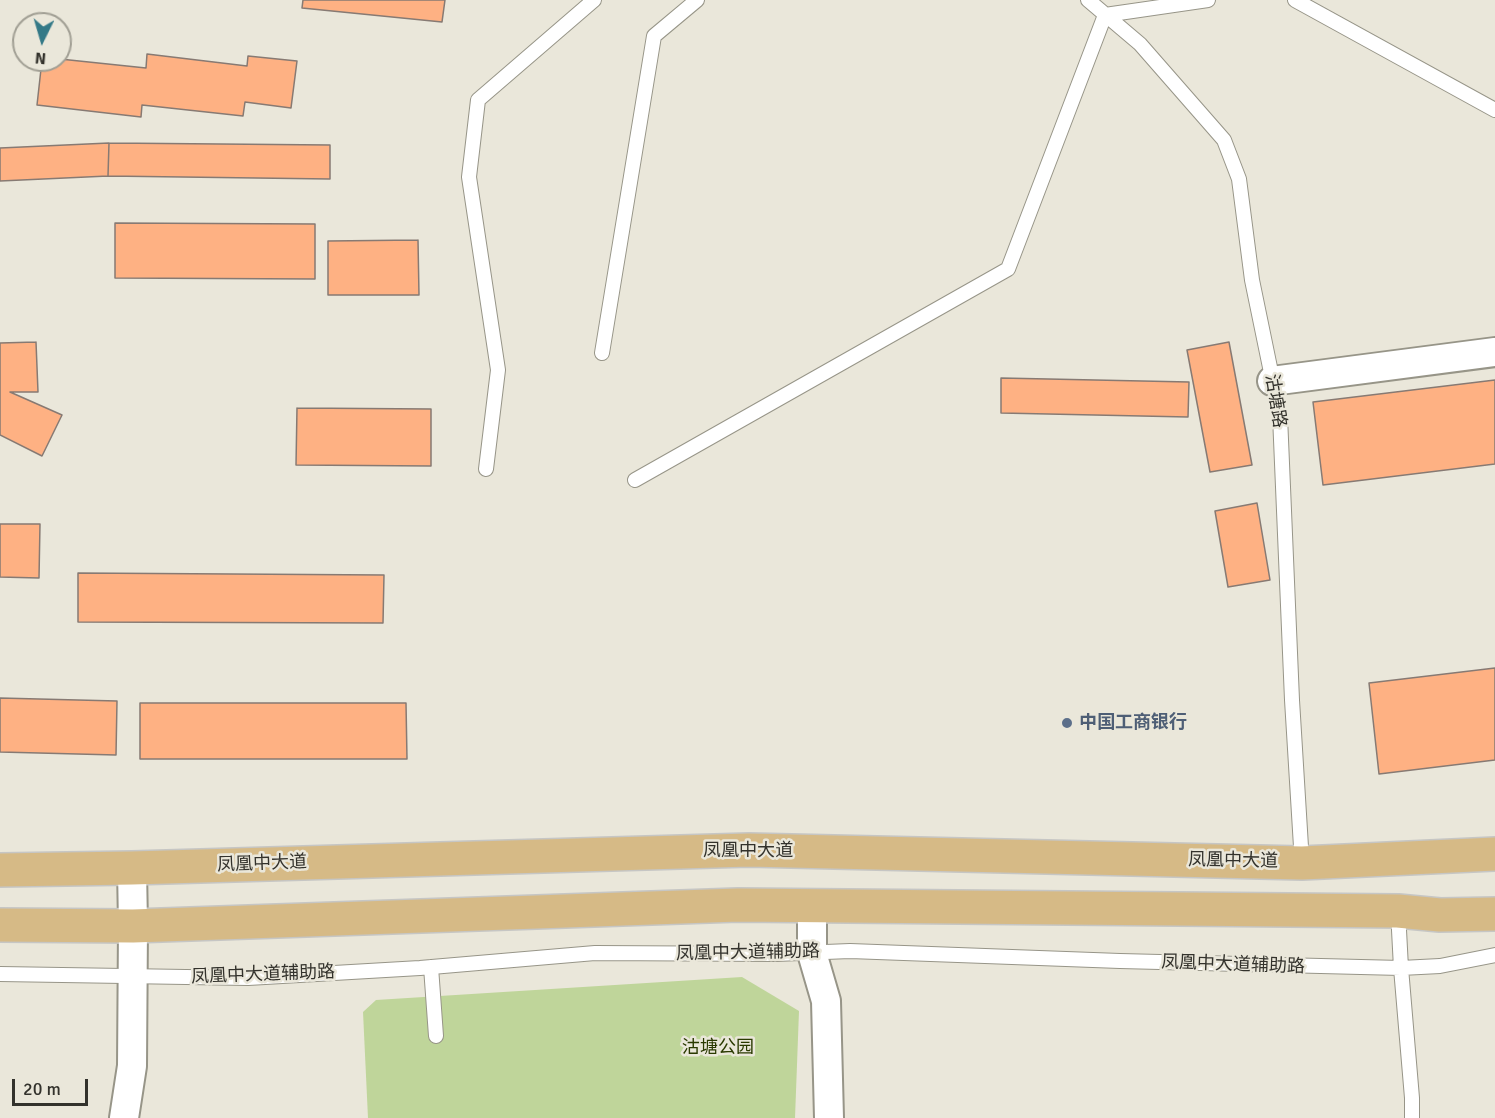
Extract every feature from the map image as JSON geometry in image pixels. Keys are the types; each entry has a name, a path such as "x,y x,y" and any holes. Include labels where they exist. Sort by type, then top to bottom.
{"main road":[{"name":"凤凰中大道","path":"0,870 749,850 1302,863 1495,854"},
{"path":"0,925 133,926 738,904 1495,914"}],"street":[{"path":"1272,381 1495,352"},
{"path":"124,1118 132,1066 132,868"},
{"path":"812,905 812,953 826,1001 829,1118"}],"lane":[{"path":"486,469 498,370 469,177 478,100 594,0"},
{"path":"602,353 654,36 697,0"},
{"name":"沽塘路","path":"1088,0 1140,44 1224,140 1239,180 1252,280 1280,416 1292,700 1302,863"},
{"path":"635,480 1008,269 1105,15 1208,0"},
{"path":"1295,0 1495,110"},
{"path":"1398,911 1412,1118"},
{"name":"凤凰中大道辅助路","path":"0,974 248,978 431,967 595,953 776,954 850,951 1401,968 1440,966 1495,955"},
{"path":"431,967 436,1036"}],"green space":[{"name":"沽塘公园","path":"742,977 799,1011 795,1118 368,1118 363,1012 376,1000"}],"building":[{"path":"303,0 445,0 442,22 302,8"},
{"path":"147,54 247,66 248,56 297,61 291,108 245,102 243,116 142,105 141,117 37,105 41,72 72,72 72,60 146,68"},
{"path":"109,143 330,145 330,179 108,176"},
{"path":"109,143 108,176 0,181 0,148"},
{"path":"115,223 315,224 315,279 115,278"},
{"path":"418,240 419,295 328,295 328,241"},
{"path":"36,342 38,392 10,392 62,415 42,456 0,435 0,343"},
{"path":"1229,342 1252,465 1210,472 1187,350"},
{"path":"1001,378 1189,382 1188,417 1001,413"},
{"path":"1495,380 1495,464 1323,485 1313,402"},
{"path":"297,408 431,409 431,466 296,465"},
{"path":"1257,503 1270,580 1228,587 1215,511"},
{"path":"0,524 40,524 39,578 0,577"},
{"path":"78,573 384,575 383,623 78,622"},
{"path":"1495,668 1495,760 1379,774 1369,683"},
{"path":"0,698 117,701 116,755 0,752"},
{"path":"140,703 406,703 407,759 140,759"}],"place":[{"name":"中国工商银行","path":"1067,723"}]}
